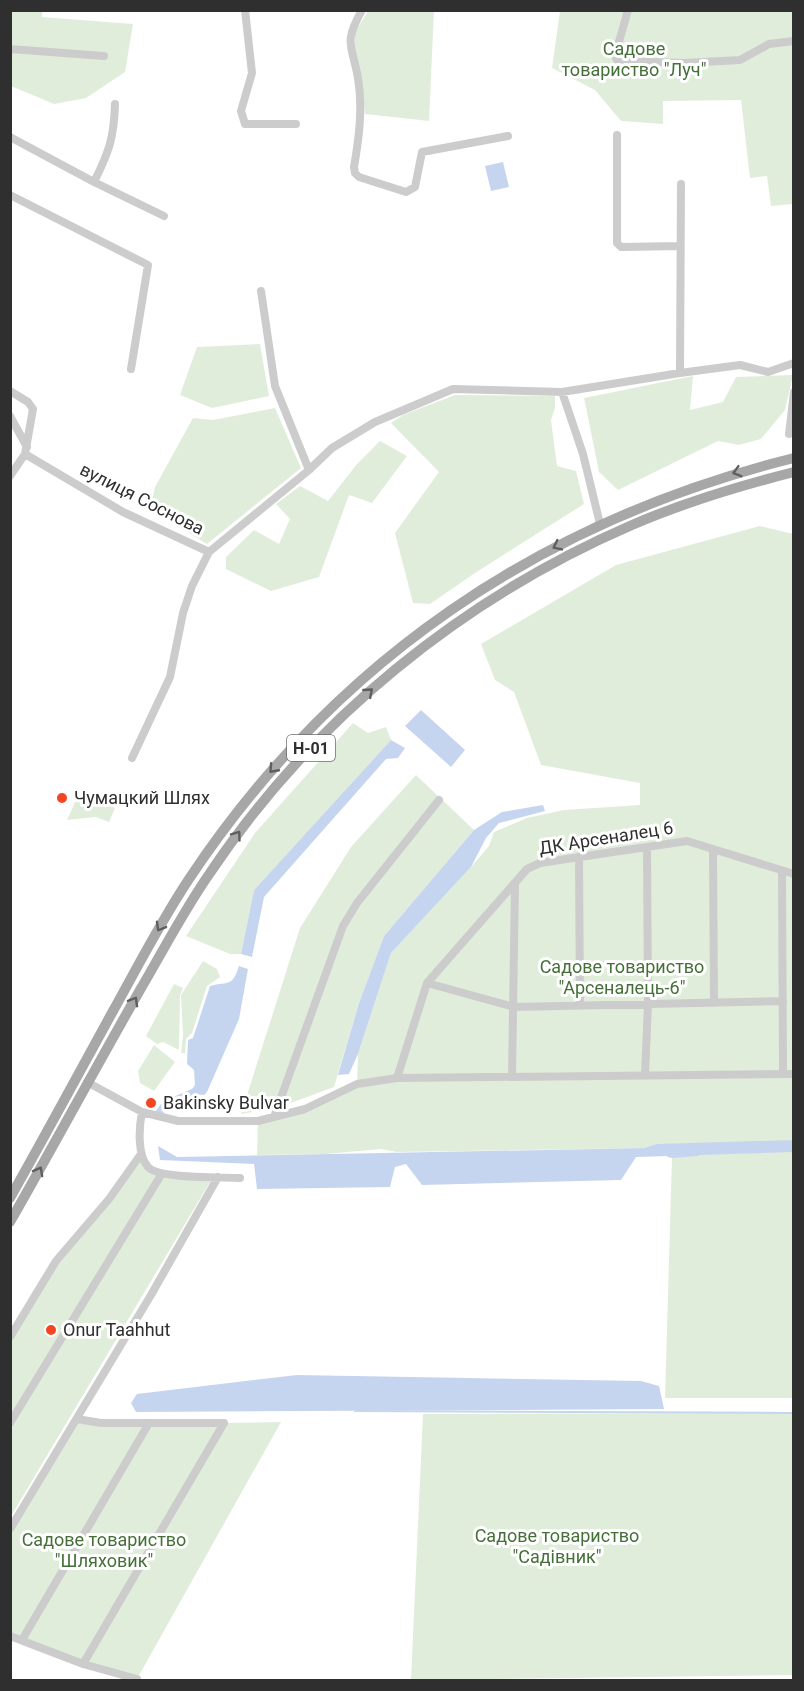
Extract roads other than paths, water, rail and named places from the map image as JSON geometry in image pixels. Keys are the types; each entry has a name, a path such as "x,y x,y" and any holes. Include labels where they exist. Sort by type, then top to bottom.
{"main road":[{"name":"Н-01","path":"10,1198 159,928 189,880 257,786 334,705 420,631 491,583 537,556 600,524 715,479 794,458"},
{"name":"Н-01","path":"10,1222 87,1082 210,873 270,793 326,732 415,653 466,615 554,563 632,525 678,507 725,490 794,472"}],"street":[{"path":"245,10 252,73 240,111 245,124 296,124"},
{"path":"362,10 351,30 351,51 358,78 360,129 354,167 358,177 406,192 415,187 422,152 508,136"},
{"path":"628,10 615,56 617,60 622,61 684,63 740,60 769,44 794,41"},
{"path":"10,50 104,56"},
{"path":"94,182 110,149 115,126 115,104"},
{"path":"617,135 617,243 621,247 680,246"},
{"path":"10,137 164,216"},
{"path":"680,373 681,184"},
{"path":"10,195 151,267 131,369"},
{"path":"261,291 275,386 309,470"},
{"path":"209,552 309,470 332,448 375,422 453,389 562,392 740,365 768,372 794,363"},
{"path":"10,391 32,405 33,409 26,450 10,477"},
{"path":"562,392 583,454 600,524"},
{"path":"789,434 794,392"},
{"path":"10,416 26,450"},
{"name":"вулиця Соснова","path":"26,450 123,512 209,552 192,586 183,613 170,677 132,758"},
{"path":"274,1117 343,926 357,903 439,800"},
{"name":"ДК Арсеналец 6","path":"397,1078 427,983 527,869 540,863 687,841 794,874"},
{"path":"645,1075 648,1004 647,847"},
{"path":"713,849 714,1003"},
{"path":"579,857 580,1006"},
{"path":"782,871 783,1074"},
{"path":"512,1077 515,883"},
{"path":"427,983 514,1007 783,1001"},
{"path":"87,1082 142,1112 178,1121 258,1121 305,1109 357,1084 397,1078 794,1074"},
{"path":"142,1112 141,1154 148,1167 161,1175 240,1178"},
{"path":"10,1337 56,1261 109,1199 141,1154"},
{"path":"10,1423 161,1175"},
{"path":"10,1529 219,1177"},
{"path":"77,1419 101,1423 224,1423 83,1664"},
{"path":"22,1640 149,1423"},
{"path":"10,1636 83,1664 137,1678"}],"water":[{"path":"503,162 509,187 491,191 485,166"},
{"path":"421,710 465,750 451,767 405,726"},
{"path":"391,740 405,748 398,758 386,759 264,897 252,957 241,954 254,890"},
{"path":"543,805 545,811 499,823 486,838 471,867 391,953 358,1054 349,1074 338,1075 359,1003 384,936 474,830 502,812"},
{"path":"239,966 248,969 239,1019 207,1092 204,1095 193,1095 181,1099 163,1114 155,1112 168,1099 192,1089 195,1085 194,1070 187,1064 188,1040 193,1038 210,986 232,980"},
{"path":"793,1140 793,1152 636,1157 621,1180 422,1185 406,1164 395,1167 390,1187 257,1189 254,1164 160,1160 158,1146 177,1157 645,1148 657,1144"},
{"path":"297,1375 641,1381 659,1386 664,1409 136,1412 131,1403 137,1394"}],"waterway":[{"path":"668,1156 698,1155"},
{"path":"355,1411 794,1413"}],"place":[{"name":"Чумацкий Шлях","path":"62,798"},
{"name":"Bakinsky Bulvar","path":"151,1103"},
{"name":"Onur Taahhut","path":"51,1330"}],"park label":[{"name":"Садове товариство \"Луч\"","path":"634,59"},
{"name":"Садове товариство \"Арсеналець-6\"","path":"622,977"},
{"name":"Садове товариство \"Садівник\"","path":"557,1546"},
{"name":"Садове товариство \"Шляховик\"","path":"104,1550"}]}
